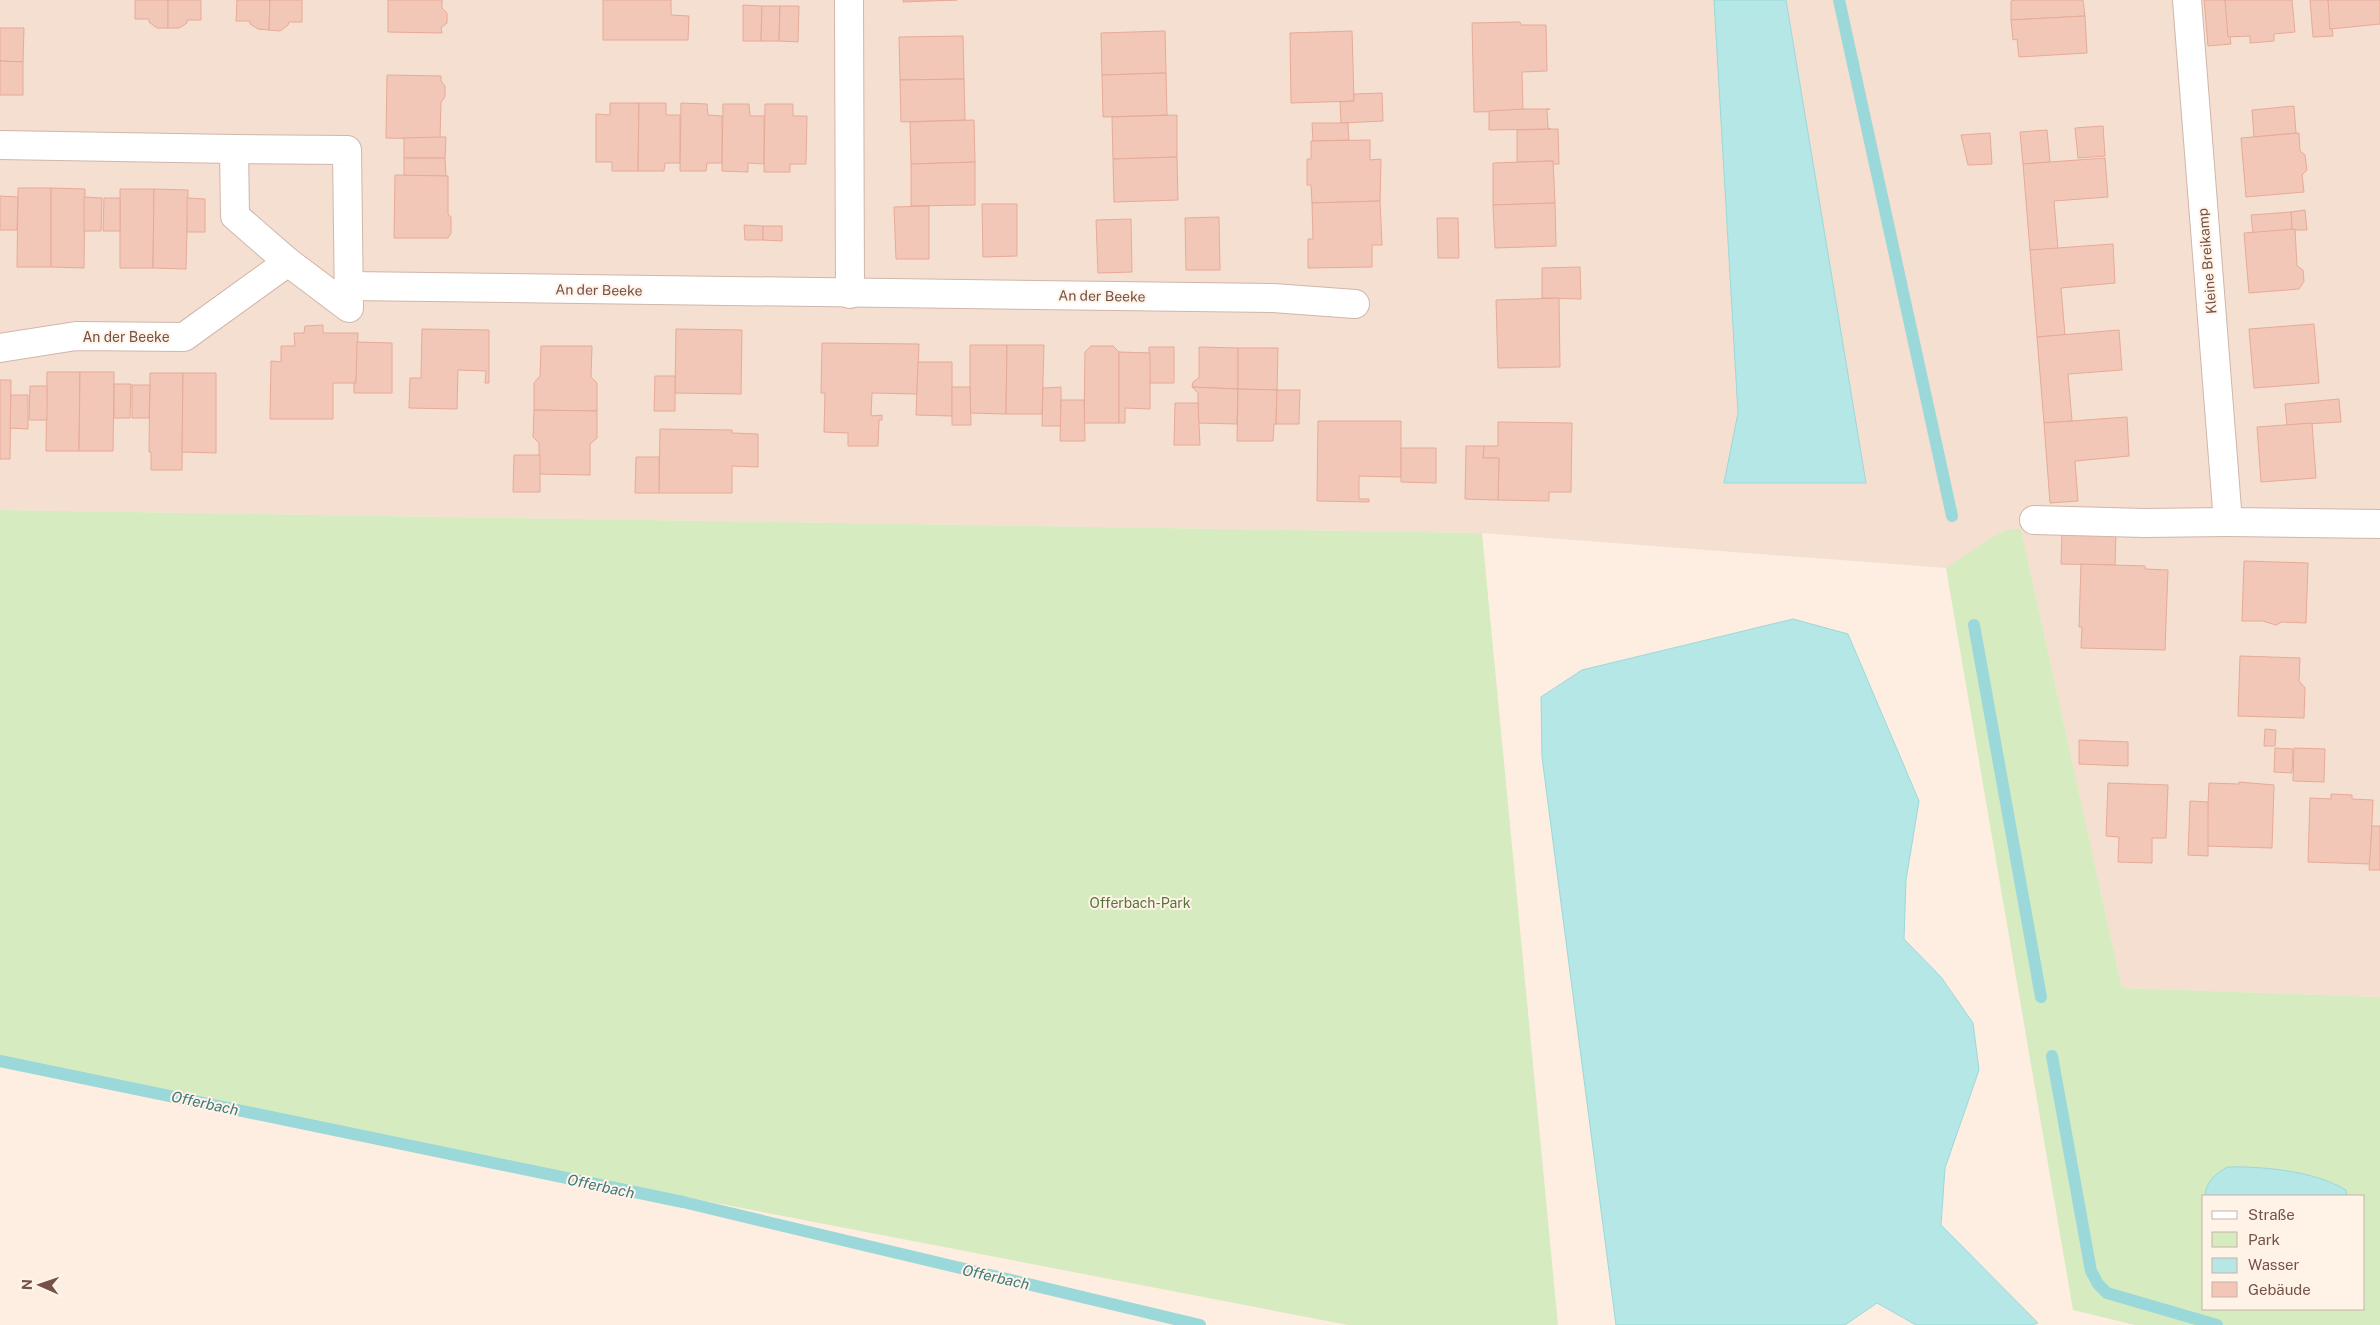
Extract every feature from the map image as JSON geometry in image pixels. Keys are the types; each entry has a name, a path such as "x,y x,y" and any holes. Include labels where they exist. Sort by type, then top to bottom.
{"street":[{"path":"849,0 850,294"},
{"name":"Kleine Breikamp","path":"2187,0 2228,522"},
{"path":"0,145 347,150 349,308 288,262 235,216 234,149"},
{"name":"An der Beeke","path":"0,348 76,336 184,337 288,262"},
{"name":"An der Beeke","path":"348,286 1273,298 1355,304"},
{"path":"2034,520 2144,523 2380,524"}],"shaded area":[{"path":"0,0 2380,0 2380,997 2122,988 2021,529 1997,534 1946,568 1482,533 0,510"}],"green space":[{"name":"Offerbach-Park","path":"0,510 1482,533 1558,1325 1348,1325 0,1065"},
{"path":"2010,529 2021,529 2122,988 2380,997 2380,1325 2135,1325 2073,1310 1946,568 1997,534"}],"water":[{"path":"1714,0 1786,0 1866,483 1724,483 1738,413"},
{"path":"1793,619 1848,634 1919,801 1906,880 1904,939 1941,977 1973,1023 1979,1070 1945,1168 1941,1225 2038,1323 2032,1325 1916,1325 1877,1303 1845,1325 1616,1325 1542,757 1541,697 1582,670"},
{"path":"2227,1167 2288,1171 2319,1178 2346,1190 2347,1195 2205,1195 2212,1179"}],"building":[{"path":"135,0 168,0 168,28 157,28 149,22 149,19 135,19"},
{"path":"168,0 201,0 201,20 187,20 187,23 179,28 168,28"},
{"path":"237,0 270,0 269,30 258,29 250,24 250,21 236,21"},
{"path":"270,0 302,0 302,22 289,22 280,31 269,30"},
{"path":"388,0 442,0 442,8 447,13 447,23 441,28 442,33 388,32"},
{"path":"603,0 671,0 671,15 689,16 688,40 603,40"},
{"path":"903,0 957,0 903,2"},
{"path":"2083,0 2085,16 2011,20 2011,1"},
{"path":"2204,0 2225,0 2231,44 2208,46"},
{"path":"2225,0 2292,0 2295,32 2274,34 2274,41 2250,43 2250,36 2228,37"},
{"path":"2310,0 2328,0 2333,36 2313,37"},
{"path":"2328,0 2380,0 2380,24 2330,29"},
{"path":"743,5 762,6 761,41 743,41"},
{"path":"762,6 780,6 779,41 761,41"},
{"path":"780,6 799,6 798,42 779,41"},
{"path":"2085,16 2087,53 2019,57 2017,39 2013,40 2011,20"},
{"path":"1520,22 1521,25 1546,25 1547,71 1522,72 1523,111 1474,112 1472,23"},
{"path":"0,28 24,28 23,62 0,61"},
{"path":"1165,31 1166,73 1102,75 1101,33"},
{"path":"1352,31 1354,101 1291,103 1290,33"},
{"path":"963,36 964,79 900,80 899,37"},
{"path":"0,61 23,62 23,95 0,95"},
{"path":"1166,73 1167,115 1103,117 1102,75"},
{"path":"387,75 441,76 441,81 445,86 445,97 441,102 440,139 386,138"},
{"path":"964,79 965,120 901,122 900,80"},
{"path":"1382,93 1383,121 1341,123 1340,102 1354,101 1354,94"},
{"path":"610,103 639,103 638,171 612,171 612,162 596,162 596,114 610,115"},
{"path":"639,103 666,103 666,115 680,115 680,163 665,163 664,171 638,171"},
{"path":"681,103 707,104 708,115 722,116 722,163 707,163 706,171 680,171"},
{"path":"723,104 749,104 750,116 764,116 764,164 748,163 748,172 722,171"},
{"path":"765,104 793,104 793,116 807,116 806,164 790,164 790,172 764,172"},
{"path":"2294,106 2296,133 2254,137 2252,110"},
{"path":"1547,109 1548,128 1551,129 1489,130 1489,111"},
{"path":"1177,115 1177,157 1113,159 1112,117"},
{"path":"974,120 975,162 911,164 910,122"},
{"path":"1312,123 1348,123 1349,140 1313,141"},
{"path":"2103,126 2105,156 2078,158 2075,128"},
{"path":"1558,129 1559,164 1553,164 1553,161 1517,162 1517,130"},
{"path":"2047,130 2050,162 2023,164 2020,132"},
{"path":"1990,133 1992,164 1968,165 1961,135"},
{"path":"2299,133 2300,151 2305,155 2307,170 2302,175 2304,192 2246,197 2241,138"},
{"path":"446,137 445,158 404,158 404,138"},
{"path":"1370,140 1370,160 1381,159 1380,201 1312,203 1311,185 1307,185 1307,159 1311,159 1311,141"},
{"path":"1177,157 1178,200 1114,202 1113,159"},
{"path":"404,158 445,158 446,176 404,176"},
{"path":"2105,158 2108,197 2054,201 2058,249 2030,250 2023,164"},
{"path":"1553,161 1555,203 1493,205 1493,163"},
{"path":"975,162 975,205 911,206 911,164"},
{"path":"395,175 448,176 448,214 451,217 451,233 448,238 394,238"},
{"path":"18,188 51,188 51,267 17,267"},
{"path":"51,188 85,189 84,268 51,267"},
{"path":"120,189 154,189 153,268 120,268"},
{"path":"154,189 188,190 186,269 153,268"},
{"path":"0,196 18,197 17,230 0,230"},
{"path":"84,197 102,198 101,231 84,231"},
{"path":"104,198 120,198 120,231 103,231"},
{"path":"187,198 205,199 205,232 187,232"},
{"path":"1380,201 1382,245 1372,245 1372,267 1308,268 1308,239 1313,239 1312,203"},
{"path":"1555,203 1556,246 1495,248 1493,205"},
{"path":"982,204 1017,204 1017,256 983,257"},
{"path":"929,206 929,259 896,259 894,207"},
{"path":"2305,210 2307,230 2292,230 2291,212"},
{"path":"2291,212 2292,230 2253,233 2251,215"},
{"path":"1219,217 1220,270 1186,270 1185,218"},
{"path":"1437,218 1458,218 1459,258 1438,258"},
{"path":"1131,219 1132,272 1098,273 1096,220"},
{"path":"744,225 763,226 763,240 745,240"},
{"path":"763,226 782,226 782,241 763,240"},
{"path":"2295,229 2297,266 2303,270 2304,281 2299,289 2249,293 2244,233"},
{"path":"2113,244 2115,283 2061,288 2065,335 2037,337 2030,250"},
{"path":"1580,267 1581,299 1542,298 1542,268"},
{"path":"1559,298 1560,367 1498,368 1496,300"},
{"path":"2314,324 2319,383 2254,388 2249,329"},
{"path":"323,325 323,333 358,333 356,383 333,383 333,419 270,419 271,361 281,362 281,346 295,346 294,333 304,333 305,326"},
{"path":"422,329 489,330 489,383 485,383 486,371 458,370 457,409 409,408 410,378 421,378"},
{"path":"676,329 742,330 741,394 675,393"},
{"path":"2119,330 2122,370 2068,374 2072,421 2044,423 2037,337"},
{"path":"357,342 392,343 392,393 354,393"},
{"path":"822,343 919,344 917,394 872,393 871,416 882,415 882,420 879,420 878,446 848,446 848,433 824,432 825,393 821,393"},
{"path":"970,345 1007,345 1006,414 970,413"},
{"path":"1007,345 1044,345 1042,414 1006,414"},
{"path":"541,346 592,346 591,377 597,383 597,411 534,410 534,383 540,376"},
{"path":"1091,346 1113,346 1119,352 1119,423 1084,423 1085,352"},
{"path":"1149,347 1174,347 1174,383 1150,383"},
{"path":"1199,347 1238,348 1238,389 1192,387 1193,382 1199,378"},
{"path":"1238,348 1278,348 1277,390 1238,389"},
{"path":"1119,352 1150,353 1150,409 1125,408 1125,423 1119,423"},
{"path":"918,362 952,362 952,416 916,415"},
{"path":"47,372 80,372 79,451 46,451"},
{"path":"80,372 114,372 113,451 79,451"},
{"path":"150,373 183,373 182,470 151,470 151,452 149,452"},
{"path":"183,373 216,373 216,453 182,452"},
{"path":"655,376 675,376 675,411 654,411"},
{"path":"0,380 11,380 10,459 0,459"},
{"path":"114,384 131,384 130,418 114,418"},
{"path":"132,385 150,385 149,418 132,418"},
{"path":"30,386 47,386 47,420 29,420"},
{"path":"952,387 970,387 971,425 952,425"},
{"path":"1061,387 1061,426 1042,426 1043,388"},
{"path":"1192,387 1238,389 1237,424 1198,423 1198,393"},
{"path":"1238,389 1277,390 1276,424 1274,424 1273,441 1237,441"},
{"path":"1277,390 1300,390 1299,424 1276,424"},
{"path":"11,395 28,395 28,429 10,428"},
{"path":"2339,399 2341,422 2287,425 2285,404"},
{"path":"1061,400 1084,400 1085,441 1060,441"},
{"path":"1175,403 1198,403 1200,445 1174,445"},
{"path":"534,410 597,411 597,438 590,444 590,475 539,474 539,443 533,437"},
{"path":"2127,417 2129,456 2075,461 2078,501 2050,503 2044,423"},
{"path":"1318,421 1401,421 1401,477 1359,476 1359,499 1369,499 1369,502 1317,501"},
{"path":"1498,422 1572,423 1571,492 1549,492 1549,501 1498,500 1499,458 1483,458 1484,446 1498,446"},
{"path":"2312,423 2316,478 2261,482 2257,427"},
{"path":"660,429 732,430 732,433 758,434 758,467 732,466 732,493 659,493"},
{"path":"1466,446 1484,446 1483,458 1499,458 1498,500 1465,499"},
{"path":"1401,448 1436,448 1436,483 1401,482"},
{"path":"514,455 540,455 540,492 513,492"},
{"path":"636,457 659,457 659,493 635,493"},
{"path":"2062,531 2116,533 2115,565 2061,564"},
{"path":"2244,561 2308,563 2306,623 2282,622 2276,625 2263,621 2242,621"},
{"path":"2081,564 2145,566 2145,569 2168,570 2165,650 2081,648 2082,627 2079,627"},
{"path":"2240,656 2300,658 2299,681 2305,688 2304,718 2238,716"},
{"path":"2265,729 2276,730 2275,746 2264,746"},
{"path":"2079,740 2128,742 2128,766 2079,764"},
{"path":"2275,748 2293,749 2292,773 2274,772"},
{"path":"2294,748 2325,749 2324,782 2293,781"},
{"path":"2239,782 2274,785 2272,848 2206,846 2209,783 2239,784"},
{"path":"2108,783 2168,785 2166,838 2152,838 2152,863 2118,862 2119,837 2106,836"},
{"path":"2331,794 2352,795 2352,799 2373,800 2370,864 2308,862 2310,798 2331,799"},
{"path":"2190,801 2208,802 2208,856 2188,855"},
{"path":"2372,826 2380,826 2380,870 2369,870"}],"waterway":[{"path":"1839,0 1952,516"},
{"path":"1974,625 2041,997"},
{"path":"2052,1056 2091,1271 2098,1284 2107,1293 2217,1325"},
{"name":"Offerbach","path":"0,1061 683,1202 1200,1325"}]}
